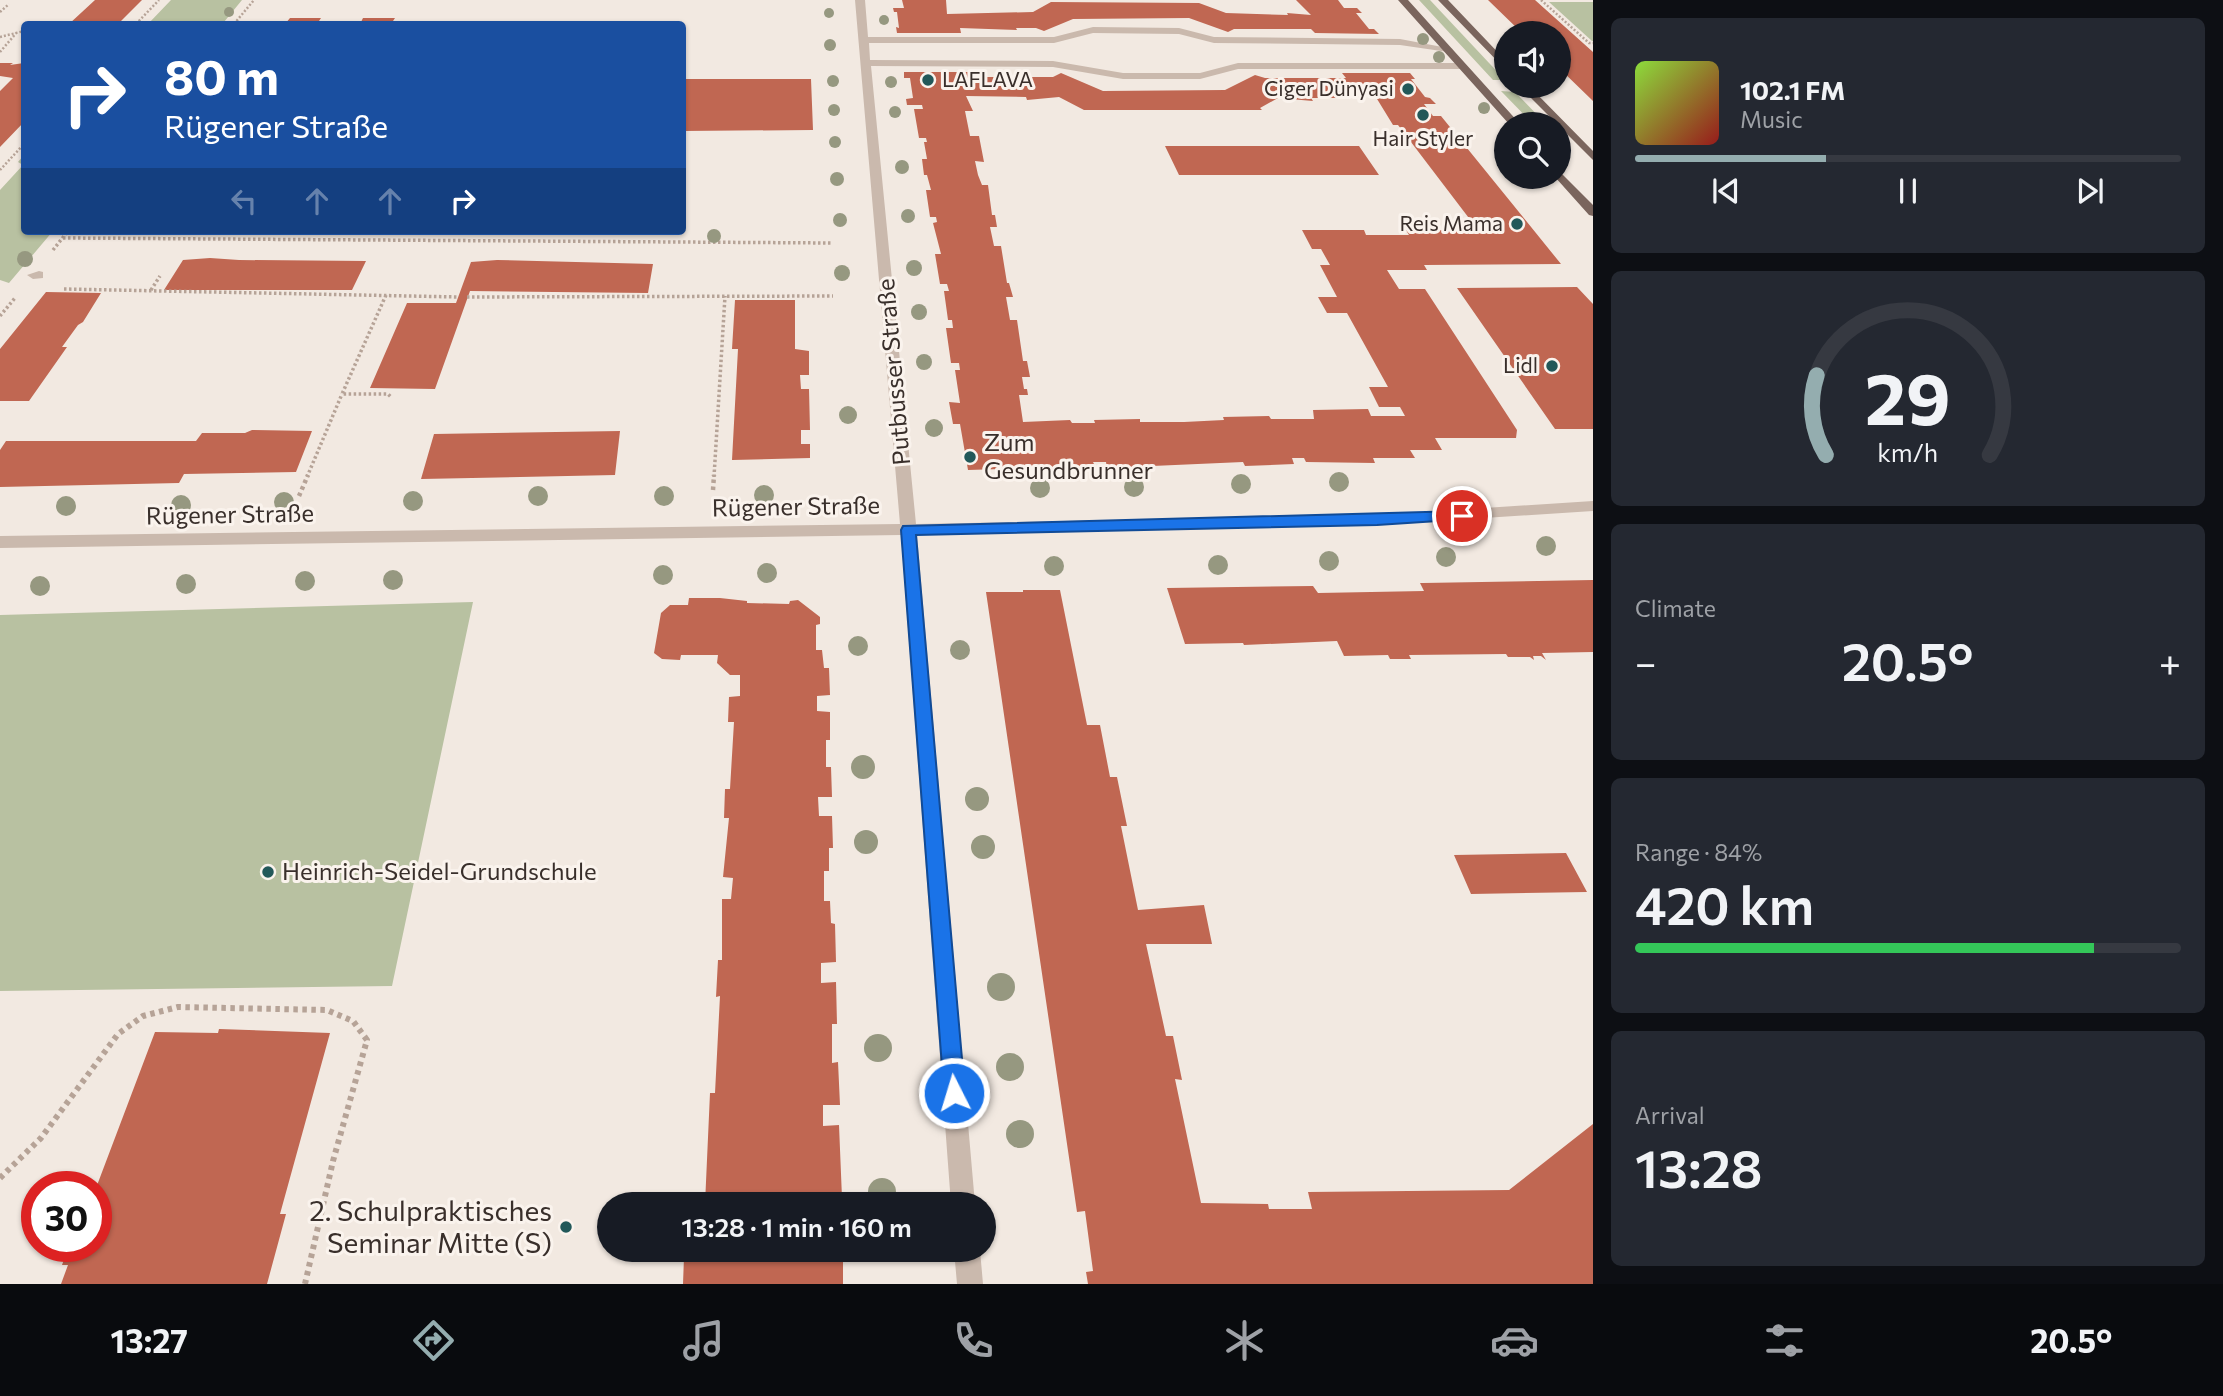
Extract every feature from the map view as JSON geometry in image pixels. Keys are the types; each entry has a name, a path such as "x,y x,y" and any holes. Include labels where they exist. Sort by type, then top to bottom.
{"main road":[{"path":"1403,0 1504,112"},
{"path":"1443,0 1494,54"},
{"path":"1536,98 1593,157"},
{"path":"1571,187 1593,212"}],"street":[{"name":"Putbusser Straße","path":"860,0 908,530 962,1192"},
{"path":"863,40 1054,40 1093,30 1179,31 1214,40 1400,42 1448,49"},
{"path":"866,63 1054,64 1123,76 1200,76 1238,65 1462,66"},
{"name":"Rügener Straße","path":"0,542 908,530 1402,519 1593,506"},
{"path":"968,1262 970,1284"}],"path":[{"path":"139,21 159,0"},
{"path":"236,21 254,0"},
{"path":"1541,0 1589,43 1593,43"},
{"path":"0,4 9,4 0,12"},
{"path":"0,37 18,32"},
{"path":"0,52 18,32"},
{"path":"0,170 21,147"},
{"path":"63,238 831,243"},
{"path":"151,290 160,276"},
{"path":"55,289 458,297"},
{"path":"299,496 386,296"},
{"path":"713,490 724,296"},
{"path":"467,297 833,296"},
{"path":"342,394 388,394 391,397"},
{"path":"0,1178 41,1138 118,1034 143,1016 178,1007 327,1010 353,1021 367,1041 333,1161 305,1284"}],"green space":[{"path":"171,0 242,0 225,21 151,21"},
{"path":"1419,0 1430,0 1494,68 1493,80"},
{"path":"1549,2 1593,2 1593,41 1571,21"},
{"path":"1508,98 1521,98 1534,112 1521,112"},
{"path":"21,167 21,235 50,235 9,283 0,280 0,190"},
{"path":"473,602 392,986 0,991 0,615"}],"building":[{"path":"95,0 142,0 121,21 72,21"},
{"path":"902,0 946,0 947,14 1033,12 1051,2 1199,3 1226,13 1311,15 1296,0 1338,0 1344,8 1357,8 1362,13 1356,13 1369,29 1374,29 1379,34 1315,33 1311,29 1234,29 1228,32 1189,18 1073,19 1044,31 1036,28 960,28 961,33 897,33 897,12 894,12 893,8 904,8"},
{"path":"1488,0 1535,0 1558,21 1510,21"},
{"path":"290,18 321,18 319,21 288,21"},
{"path":"363,18 395,18 393,21 362,21"},
{"path":"1571,32 1593,52 1593,101 1571,80"},
{"path":"0,63 21,63 21,125 0,147 0,91 13,78 0,76"},
{"path":"904,72 972,72 973,77 1053,77 1061,73 1103,91 1225,90 1255,75 1265,78 1346,78 1342,73 1410,73 1415,79 1411,79 1425,97 1436,104 1424,104 1433,116 1441,116 1494,181 1494,189 1500,189 1561,264 1424,265 1427,270 1387,270 1399,289 1425,289 1517,430 1516,438 1435,438 1442,450 1410,450 1415,458 1373,458 1375,463 1306,462 1304,458 1292,458 1294,464 1245,466 1243,462 1107,468 1106,462 1093,462 1095,466 968,470 960,424 953,424 949,402 960,403 955,370 960,370 959,363 951,363 946,328 953,328 952,320 948,320 944,291 949,291 947,284 940,284 935,254 941,254 933,223 937,222 936,217 930,217 926,190 931,190 927,175 924,175 922,159 927,159 924,142 927,142 926,138 919,138 914,109 923,109 922,105 907,105 906,99 913,98 910,78 904,78","holes":["1374,94 1393,125 1398,125 1478,230 1406,230 1409,235 1366,235 1364,230 1302,230 1312,249 1321,249 1330,265 1320,265 1337,297 1318,297 1327,313 1347,313 1388,387 1369,387 1379,407 1400,407 1405,416 1371,416 1368,409 1313,410 1314,419 1271,419 1269,416 1223,417 1224,420 1184,422 1140,422 1140,419 1094,420 1095,423 1072,423 1070,420 1023,422 1019,395 1028,395 1022,377 1030,377 1027,361 1023,361 1017,320 1010,320 1006,297 1013,297 1007,283 1001,246 994,246 990,227 997,227 995,215 992,215 988,185 982,185 978,175 975,161 984,162 979,136 970,136 965,111 973,111 966,96 1026,97 1027,100 1059,97 1084,110 1262,110 1260,108 1278,98 1313,101 1311,98 1360,98 1358,95"]},
{"path":"686,79 811,79 813,130 686,131"},
{"path":"1165,146 1359,146 1379,175 1179,175"},
{"path":"210,258 366,261 352,290 164,290 183,260"},
{"path":"497,260 653,264 648,293 470,291 435,389 370,388 407,303 456,303 471,262"},
{"name":"Lidl","path":"1577,287 1593,304 1593,429 1555,429 1457,288"},
{"path":"46,292 101,293 83,322 62,347 67,347 29,401 0,401 0,349"},
{"path":"735,300 795,300 795,349 809,351 809,375 800,375 801,389 809,389 810,430 801,430 801,444 810,444 810,458 732,460 738,349 732,349"},
{"path":"252,430 312,431 296,472 184,474 179,483 0,487 0,450 6,441 196,441 202,433 245,433"},
{"path":"620,431 615,475 421,479 434,434"},
{"path":"1593,580 1593,652 1542,653 1546,660 1541,656 1533,656 1534,660 1530,657 1508,657 1506,654 1409,655 1411,659 1390,659 1388,655 1344,656 1337,641 1244,645 1185,644 1167,588 1313,586 1318,593 1424,591 1420,583"},
{"path":"1060,590 1087,725 1100,725 1110,777 1117,777 1127,826 1121,826 1138,910 1204,905 1212,944 1146,944 1166,1036 1173,1036 1182,1080 1175,1079 1201,1203 1268,1204 1269,1209 1312,1209 1308,1192 1509,1190 1593,1124 1593,1284 1088,1284 1086,1272 1093,1271 1085,1211 1077,1212 986,592"},
{"path":"689,598 789,604 790,601 798,600 820,617 820,624 816,625 816,650 822,650 824,668 829,668 830,695 817,696 817,711 830,712 826,767 831,767 832,797 818,797 819,816 832,816 833,848 829,848 829,871 824,871 824,901 830,901 831,923 835,924 836,962 821,963 821,983 836,982 837,1024 832,1024 832,1063 838,1062 840,1105 823,1105 823,1126 839,1125 842,1192 706,1192 710,1093 715,1093 720,996 716,997 718,960 722,960 722,899 731,899 733,878 723,877 729,818 724,818 725,789 730,789 734,722 728,722 729,697 740,696 740,675 730,675 717,663 718,655 681,655 680,660 662,659 654,653 661,613 670,605 688,605"},
{"path":"1566,853 1587,892 1471,894 1454,855"},
{"path":"219,1029 330,1033 280,1214 286,1214 267,1284 61,1284 68,1265 62,1265 63,1262 112,1262 112,1171 102,1171 155,1032 218,1033"},
{"path":"684,1262 843,1262 843,1284 683,1284"}],"place":[{"name":"LAFLAVA","path":"928,80"},
{"name":"Ciger Dünyasi","path":"1408,89"},
{"name":"Hair Styler","path":"1423,115"},
{"name":"Reis Mama","path":"1517,224"},
{"name":"Lidl","path":"1552,366"},
{"name":"Zum Gesundbrunner","path":"970,457"},
{"name":"Heinrich-Seidel-Grundschule","path":"268,872"},
{"name":"2. Schulpraktisches Seminar Mitte (S)","path":"566,1227"}],"route":[{"path":"954,1093 908,530 1462,516"}]}
